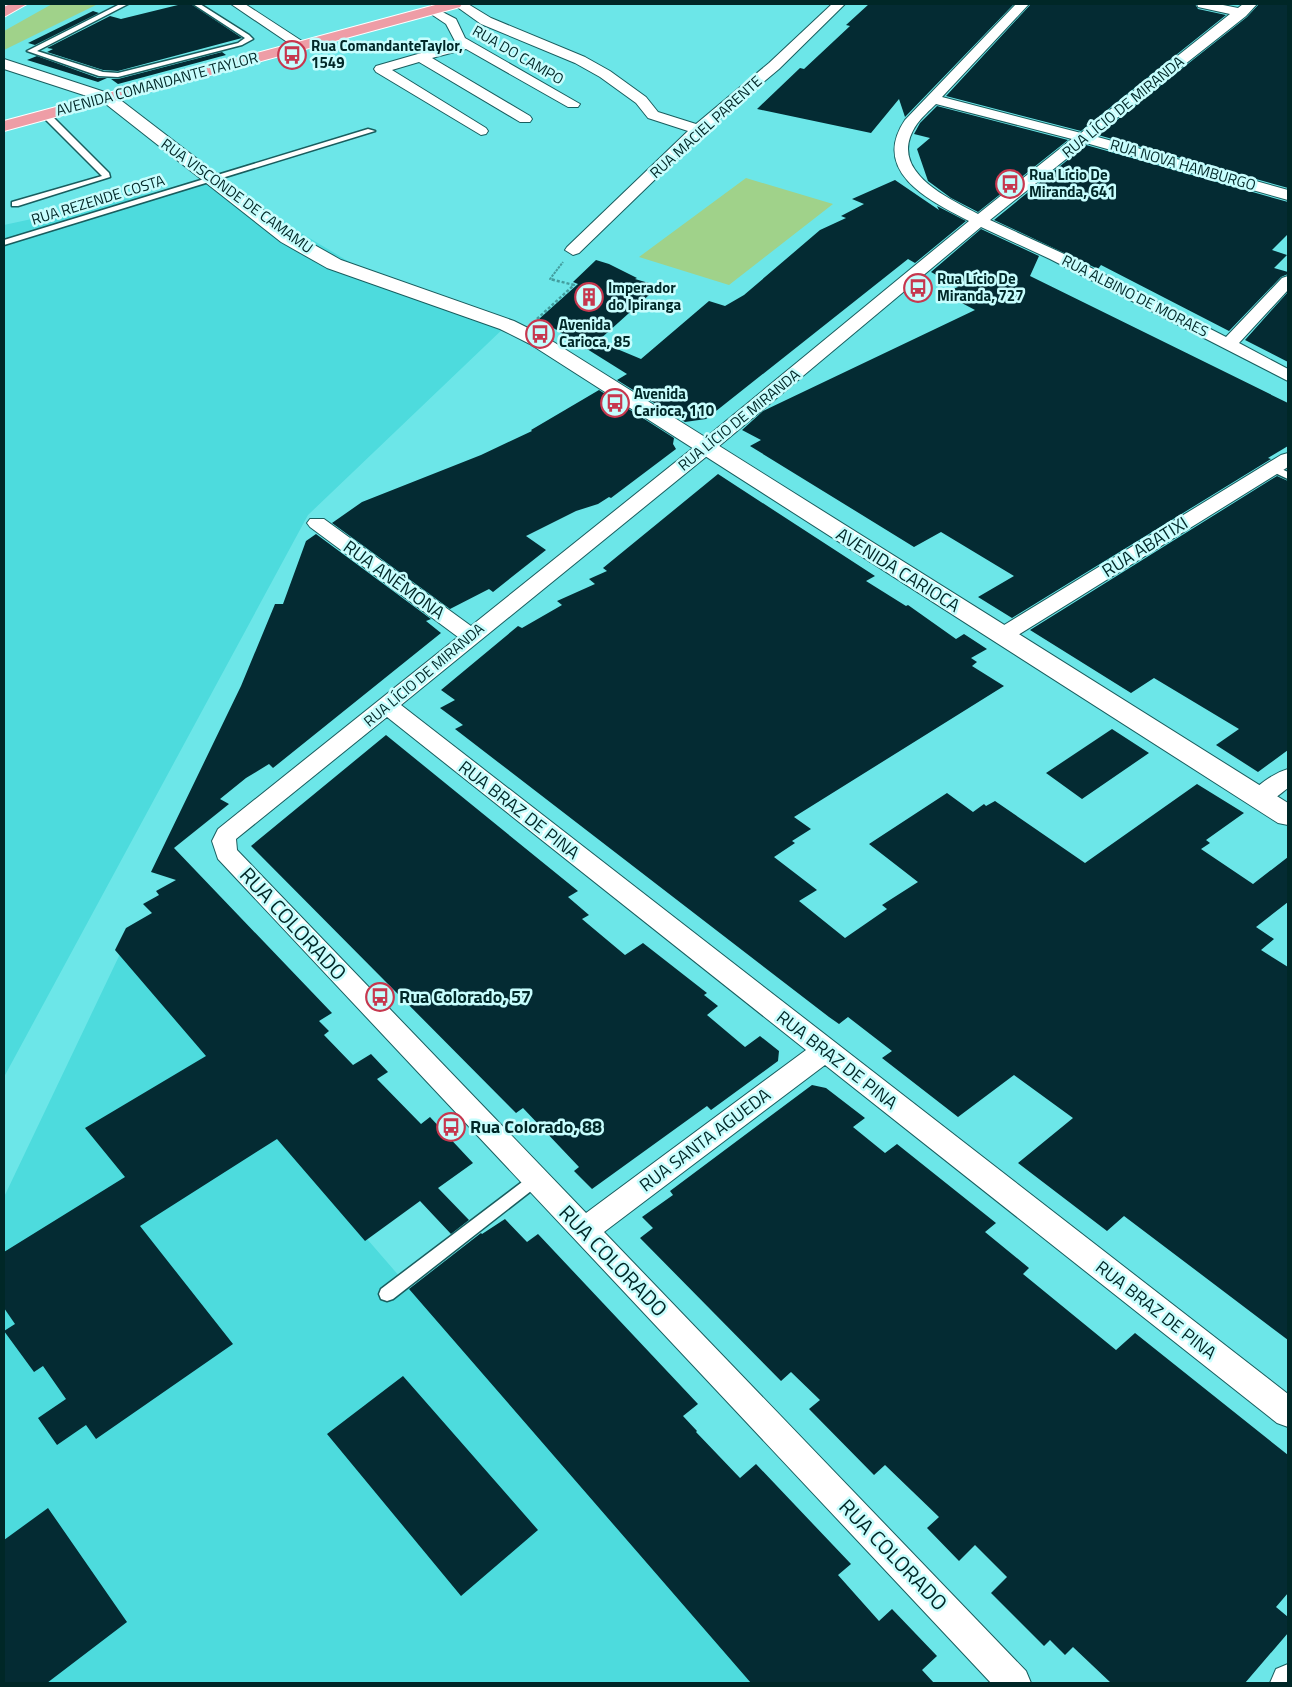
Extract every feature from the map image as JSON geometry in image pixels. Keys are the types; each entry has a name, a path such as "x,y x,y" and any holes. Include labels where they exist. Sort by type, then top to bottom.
{"main road":[{"path":"4,13 20,4"},
{"name":"AVENIDA COMANDANTE TAYLOR","path":"4,126 457,4"}],"street":[{"path":"237,4 301,45"},
{"path":"457,4 486,21 580,60 605,74 641,100 653,114 698,130"},
{"name":"RUA MACIEL PARENTE","path":"573,250 698,130 774,66 839,4"},
{"name":"RUA ALBINO DE MORAES","path":"1023,4 910,124 900,156 910,175 934,195 980,220 1142,299 1288,376"},
{"path":"1202,4 1246,8"},
{"name":"RUA LÍCIO DE MIRANDA","path":"226,835 705,448 980,220 1246,8"},
{"name":"RUA DO CAMPO","path":"431,10 451,22 457,38 573,104"},
{"path":"467,44 381,69 481,131"},
{"path":"422,58 525,119"},
{"name":"RUA VISCONDE DE CAMAMU","path":"4,64 83,88 108,98 288,238 334,264 515,329"},
{"name":"RUA NOVA HAMBURGO","path":"933,99 1084,138 1288,195"},
{"path":"1228,344 1288,281"},
{"name":"AVENIDA CARIOCA","path":"515,329 1288,816"},
{"name":"RUA ABATIXI","path":"1002,635 1283,468"},
{"name":"RUA ANÊMONA","path":"317,524 470,636"},
{"name":"RUA BRAZ DE PINA","path":"387,706 1288,1413"},
{"path":"1259,798 1288,777"},
{"name":"RUA COLORADO","path":"226,835 224,841 226,853 1014,1683"},
{"name":"RUA SANTA AGUEDA","path":"584,1230 825,1050"}],"lane":[{"path":"125,4 31,51 108,75 124,74 240,44 248,40 247,36 196,4"},
{"path":"173,61 191,75"},
{"path":"14,204 106,177 46,115"},
{"name":"RUA REZENDE COSTA","path":"4,243 371,131"},
{"path":"387,1294 535,1180"}],"path":[{"path":"515,329 574,284 550,279 573,250"}],"shaded area":[{"path":"212,180 383,282 507,325 308,515 4,1077 4,225"},
{"path":"120,954 752,1683 4,1683 4,1197"}],"green space":[{"path":"52,4 98,4 4,50 4,31"},
{"path":"746,178 833,204 729,285 639,257"}],"building":[{"path":"182,4 191,4 242,38 118,71 103,70 47,52 53,49 47,48 110,16 121,19"},
{"path":"869,4 1014,4 905,117 899,99 871,133 757,109 800,68 804,69 850,26 846,25"},
{"path":"1031,4 1195,4 1198,9 1226,15 1081,131 946,96"},
{"path":"1259,4 1288,4 1288,188 1098,135 1247,17"},
{"path":"93,11 99,13 35,45 28,43"},
{"path":"222,52 226,55 118,84 111,79 118,79"},
{"path":"37,56 98,78 107,78 98,82 27,60"},
{"path":"937,106 1068,140 978,212 951,198 928,181 917,149 930,138 914,134 920,123"},
{"path":"1086,145 1288,202 1288,234 1272,250 1287,255 1274,268 1288,272 1288,274 1281,277 1229,331 1101,265 1098,269 994,220"},
{"path":"895,180 939,210 937,206 966,221 915,263 908,259 706,419 685,422 617,380 627,374 539,319 578,284 573,282 596,260 609,264 637,278 635,279 659,286 598,341 641,359 709,301 725,306 744,295 820,230 846,218 841,216 864,204 852,199"},
{"path":"981,229 1039,256 1030,276 1288,403 1288,446 1268,458 1271,459 1012,618 978,597 1014,576 941,532 914,547 750,446 761,440 742,430 763,411 975,310 943,293 958,287 931,272"},
{"path":"1288,292 1288,362 1245,340"},
{"path":"599,390 674,438 673,444 676,449 611,498 609,497 598,504 576,511 526,536 546,550 493,592 489,589 450,609 332,523 362,502 481,455 532,431"},
{"path":"718,474 875,576 866,581 906,606 908,605 956,639 964,634 987,649 971,658 977,662 972,666 1004,686 794,817 811,829 792,841 795,843 774,857 817,890 799,901 845,938 887,909 882,905 918,882 869,844 947,793 973,812 984,804 986,806 995,801 1085,863 1197,784 1244,813 1206,840 1210,843 1201,849 1253,884 1288,857 1288,902 1256,927 1274,939 1261,950 1288,967 1288,1340 1124,1216 1107,1231 1018,1163 1073,1118 1014,1075 958,1117 882,1058 892,1051 848,1017 839,1024 829,1017 455,729 463,725 440,708 455,700 441,690 518,626 522,628 562,605 557,601 595,584 589,579 607,571 603,568"},
{"path":"1277,476 1288,481 1288,750 1258,772 1216,745 1239,729 1154,678 1131,693 1030,630"},
{"path":"316,534 431,619 426,621 441,633 273,768 269,764 246,778 220,799 229,804 174,848 332,1013 319,1021 329,1031 324,1035 353,1065 371,1054 388,1072 377,1079 421,1124 430,1117 473,1163 438,1188 469,1220 451,1234 420,1201 365,1241 277,1139 140,1226 233,1344 96,1439 86,1425 57,1445 38,1418 66,1399 43,1366 34,1372 4,1331 15,1324 4,1308 4,1252 125,1177 85,1128 206,1056 115,950 126,928 152,913 143,904 159,895 156,891 176,880 151,872 241,686 275,604 283,604 306,541"},
{"path":"1112,729 1149,753 1082,799 1046,773"},
{"path":"386,735 578,891 568,897 589,915 582,919 625,955 643,943 707,993 704,995 718,1006 707,1015 745,1047 760,1036 779,1051 778,1061 711,1110 707,1106 592,1189 574,1171 579,1167 523,1108 516,1113 251,846"},
{"path":"812,1085 826,1088 865,1118 853,1127 885,1153 897,1144 996,1223 985,1232 1029,1268 1023,1274 1116,1350 1135,1333 1288,1455 1288,1593 1276,1607 1288,1617 1288,1633 1245,1683 1111,1683 1073,1647 1065,1655 1050,1640 1044,1646 991,1593 1007,1577 975,1545 959,1561 927,1528 939,1517 885,1465 874,1475 809,1409 820,1400 791,1372 781,1381 640,1238 653,1228 642,1217 673,1195 670,1191"},
{"path":"505,1219 527,1242 538,1234 698,1404 683,1416 740,1478 756,1464 851,1564 838,1575 879,1621 892,1609 937,1656 922,1670 934,1683 751,1683 409,1289 481,1233"},
{"path":"403,1376 538,1530 461,1596 327,1434"},
{"path":"48,1508 127,1622 47,1683 4,1683 4,1540"}],"place":[{"name":"Rua ComandanteTaylor, 1549","path":"292,55"},
{"name":"Rua Lício De Miranda, 641","path":"1010,184"},
{"name":"Rua Lício De Miranda, 727","path":"918,288"},
{"name":"Imperador do Ipiranga","path":"589,297"},
{"name":"Avenida Carioca, 85","path":"540,334"},
{"name":"Avenida Carioca, 110","path":"615,403"},
{"name":"Rua Colorado, 57","path":"380,997"},
{"name":"Rua Colorado, 88","path":"451,1127"}]}
